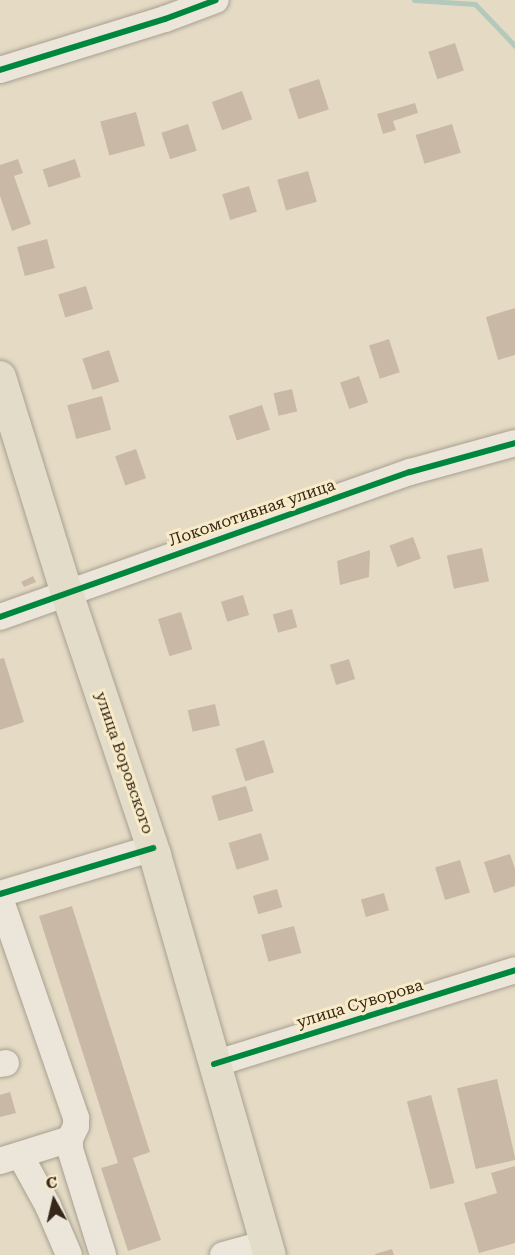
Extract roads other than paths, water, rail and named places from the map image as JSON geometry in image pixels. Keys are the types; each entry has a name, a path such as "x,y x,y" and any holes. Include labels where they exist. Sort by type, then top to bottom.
{"main road":[{"name":"улица Воровского","path":"1,383 67,592 153,848 269,1249"}],"street":[{"path":"0,70 165,19 216,0"},
{"name":"Локомотивная улица","path":"0,618 67,592 410,472 515,443"},
{"path":"103,1255 70,1149 70,1139 76,1126 76,1118 0,896 153,848"},
{"name":"улица Суворова","path":"214,1064 515,970"},
{"path":"69,1255 48,1206 10,1158 70,1139"},
{"path":"223,1255 269,1249"}],"waterway":[{"path":"414,0 475,4 515,46"}]}
